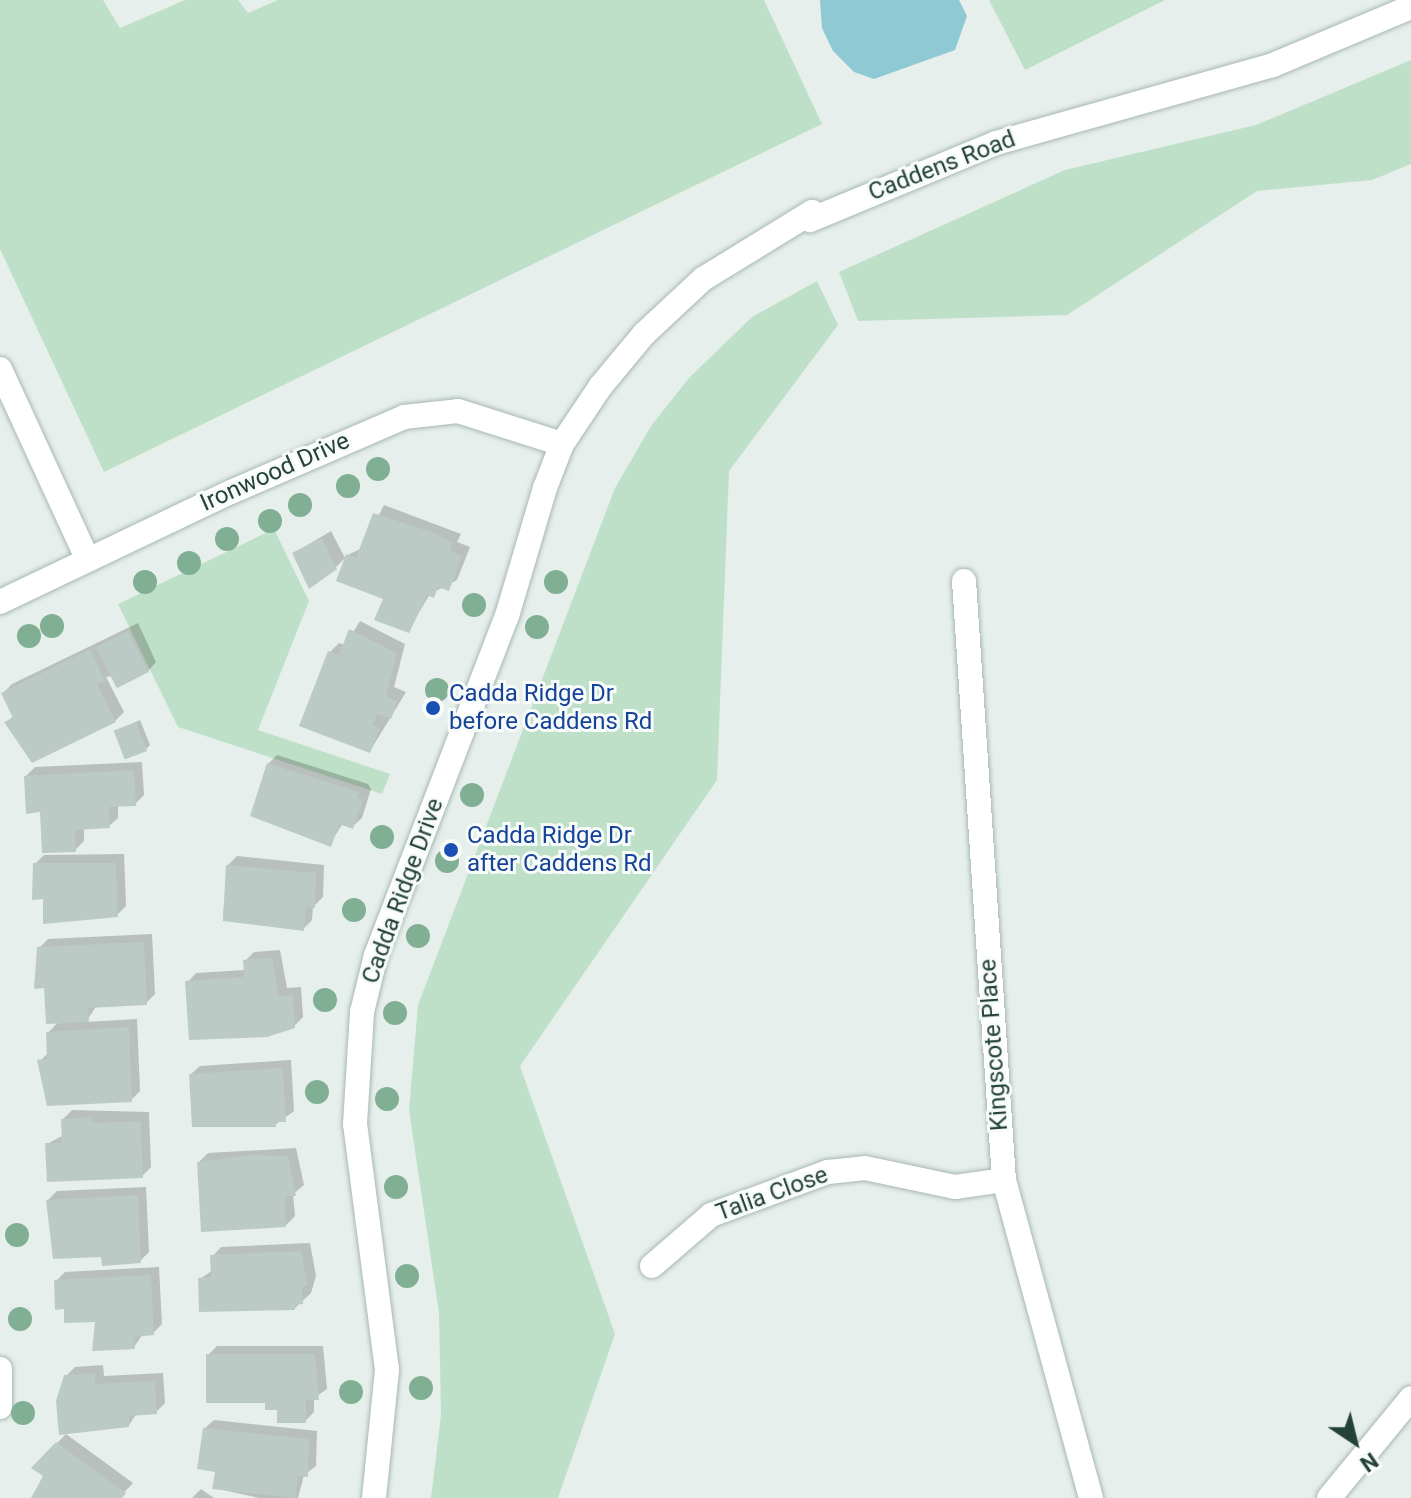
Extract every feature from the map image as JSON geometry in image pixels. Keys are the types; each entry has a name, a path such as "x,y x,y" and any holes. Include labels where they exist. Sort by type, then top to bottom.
{"street":[{"name":"Caddens Road","path":"562,444 615,367 663,315 711,273 812,212 810,220 996,143 1273,65 1411,7"},
{"path":"0,369 88,560"},
{"name":"Ironwood Drive","path":"0,602 358,435 425,412 489,417 562,444"},
{"name":"Cadda Ridge Drive","path":"374,1498 385,1433 387,1370 355,1124 362,1012 376,955 507,616 528,536 562,444"},
{"name":"Kingscote Place","path":"964,581 1004,1180 1091,1498"},
{"name":"Talia Close","path":"652,1266 711,1215 828,1172 873,1169 955,1187 1004,1180"},
{"path":"0,1369 0,1407"},
{"path":"1329,1498 1411,1398"}],"green space":[{"path":"0,0 103,0 120,28 185,0 238,0 248,13 278,0 764,0 822,124 104,472 0,249"},
{"path":"989,0 1165,0 1025,70"},
{"path":"1411,60 1411,164 1372,180 1257,191 1067,315 858,321 839,272 1065,170 1256,125"},
{"path":"817,281 838,325 729,471 717,780 520,1066 615,1334 558,1498 431,1498 441,1415 439,1313 409,1110 418,1005 615,488 651,426 689,378 752,317"},
{"path":"274,529 309,601 258,730 390,774 382,794 178,727 118,604"}],"water":[{"path":"820,0 959,0 967,16 955,50 874,79 854,72 833,51 822,28"}],"building":[{"path":"373,513 435,533 453,543 450,551 462,556 449,591 438,587 434,598 427,595 409,633 374,620 383,599 336,581 346,554 356,558"},
{"path":"322,538 337,569 309,589 292,553"},
{"path":"349,629 397,653 386,696 398,701 391,719 377,714 373,725 380,728 370,753 299,726 328,651 339,655"},
{"path":"128,631 149,672 117,688 96,647"},
{"path":"90,649 105,681 97,684 116,722 32,763 4,722 13,718 1,693"},
{"path":"136,722 147,751 125,760 114,731"},
{"path":"267,763 359,792 357,798 363,799 353,829 339,824 331,847 250,816"},
{"path":"134,770 136,806 109,807 110,828 75,830 76,852 42,853 40,812 26,814 24,776"},
{"path":"33,863 116,863 118,917 43,924 43,899 32,900"},
{"path":"226,865 316,873 315,908 306,907 304,931 223,921"},
{"path":"144,942 147,1005 88,1008 89,1022 46,1024 44,988 34,989 37,947"},
{"path":"272,958 279,996 293,995 295,1028 267,1037 189,1040 185,981 244,977 243,960"},
{"path":"129,1027 132,1102 47,1106 37,1060 47,1059 46,1032"},
{"path":"283,1068 286,1122 275,1122 276,1127 192,1127 189,1074"},
{"path":"91,1117 92,1123 141,1121 143,1178 47,1182 45,1143 62,1143 61,1119"},
{"path":"250,1155 288,1156 296,1196 285,1196 286,1227 201,1232 197,1162"},
{"path":"138,1195 141,1263 102,1266 101,1257 53,1259 46,1200"},
{"path":"301,1251 308,1286 302,1287 303,1304 295,1305 295,1310 199,1312 198,1278 211,1277 210,1255"},
{"path":"151,1275 154,1335 134,1337 135,1349 92,1351 95,1322 64,1323 64,1309 55,1310 54,1280"},
{"path":"206,1354 315,1354 319,1400 306,1400 306,1423 277,1423 277,1410 265,1410 265,1403 206,1403"},
{"path":"95,1373 95,1384 155,1381 157,1414 129,1416 129,1427 59,1435 56,1401 64,1375"},
{"path":"203,1428 309,1439 308,1477 298,1476 295,1498 212,1489 215,1472 197,1469"},
{"path":"56,1442 126,1493 122,1498 31,1498 43,1476 31,1468"}],"place":[{"name":"Cadda Ridge Dr before Caddens Rd","path":"433,708"},
{"name":"Cadda Ridge Dr after Caddens Rd","path":"451,850"}]}
